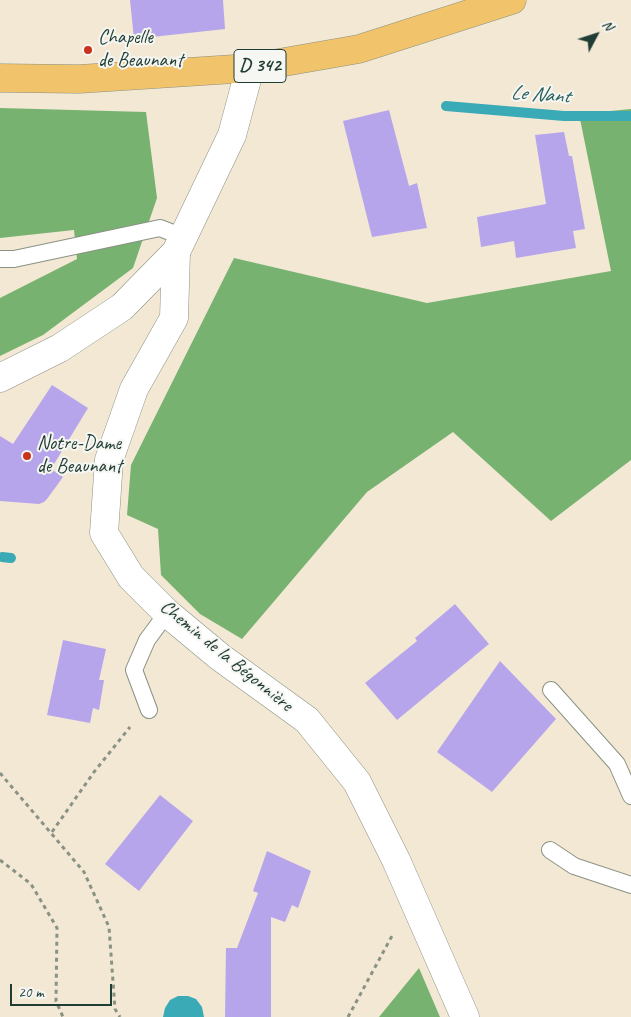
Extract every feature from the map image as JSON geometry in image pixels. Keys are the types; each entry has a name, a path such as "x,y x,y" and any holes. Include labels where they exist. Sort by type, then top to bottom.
{"main road":[{"name":"D 342","path":"0,78 78,79 250,68 359,49 512,0"}],"street":[{"path":"0,378 60,348 122,307 180,244 232,135 250,68"},
{"name":"Chemin de la Bégonnière","path":"180,244 174,318 134,389 109,460 104,533 132,577 168,612 220,657 307,720 357,782 413,897 464,1017"}],"lane":[{"path":"0,259 14,259 160,228 180,244"},
{"path":"149,710 134,670 147,640 168,612"},
{"path":"551,690 617,764 631,796"},
{"path":"550,850 574,866 631,885"}],"path":[{"path":"52,832 126,731 149,710"},
{"path":"0,773 84,872 109,927 115,1009 120,1017"},
{"path":"0,860 31,884 57,928 56,1001 63,1017"},
{"path":"348,1017 413,897"}],"green space":[{"path":"0,108 146,112 157,198 133,268 43,335 0,356 0,298 77,259 74,230 0,238"},
{"path":"631,109 631,460 551,521 453,432 367,492 242,639 200,614 161,575 158,529 127,515 131,465 234,258 427,303 611,271 579,114"},
{"path":"419,968 440,1017 379,1017"}],"water":[{"path":"178,996 188,996 196,999 202,1007 204,1017 163,1017 165,1008 170,1000"}],"building":[{"path":"130,0 223,0 225,29 134,39"},
{"path":"389,110 409,186 417,183 427,228 372,237 343,121"},
{"path":"564,132 569,156 572,156 585,229 573,231 576,248 516,258 514,241 481,247 477,217 546,204 535,135"},
{"name":"Notre-Dame de Beaunant","path":"52,385 88,408 51,469 63,477 47,499 39,504 0,501 0,436 13,444"},
{"path":"455,604 489,644 397,720 365,683 417,641 415,638"},
{"path":"63,640 106,649 99,680 104,680 99,710 93,708 90,723 47,715"},
{"path":"500,661 556,719 492,792 437,752"},
{"path":"160,795 193,821 139,891 105,864"},
{"path":"267,851 311,871 298,908 292,905 285,922 271,917 271,1017 225,1017 226,948 237,948 258,893 253,891"}],"waterway":[{"name":"Le Nant","path":"446,106 564,116 631,116"},
{"path":"2,557 11,558"}],"place":[{"name":"Chapelle de Beaunant","path":"88,50"},
{"name":"Notre-Dame de Beaunant","path":"27,456"}]}
